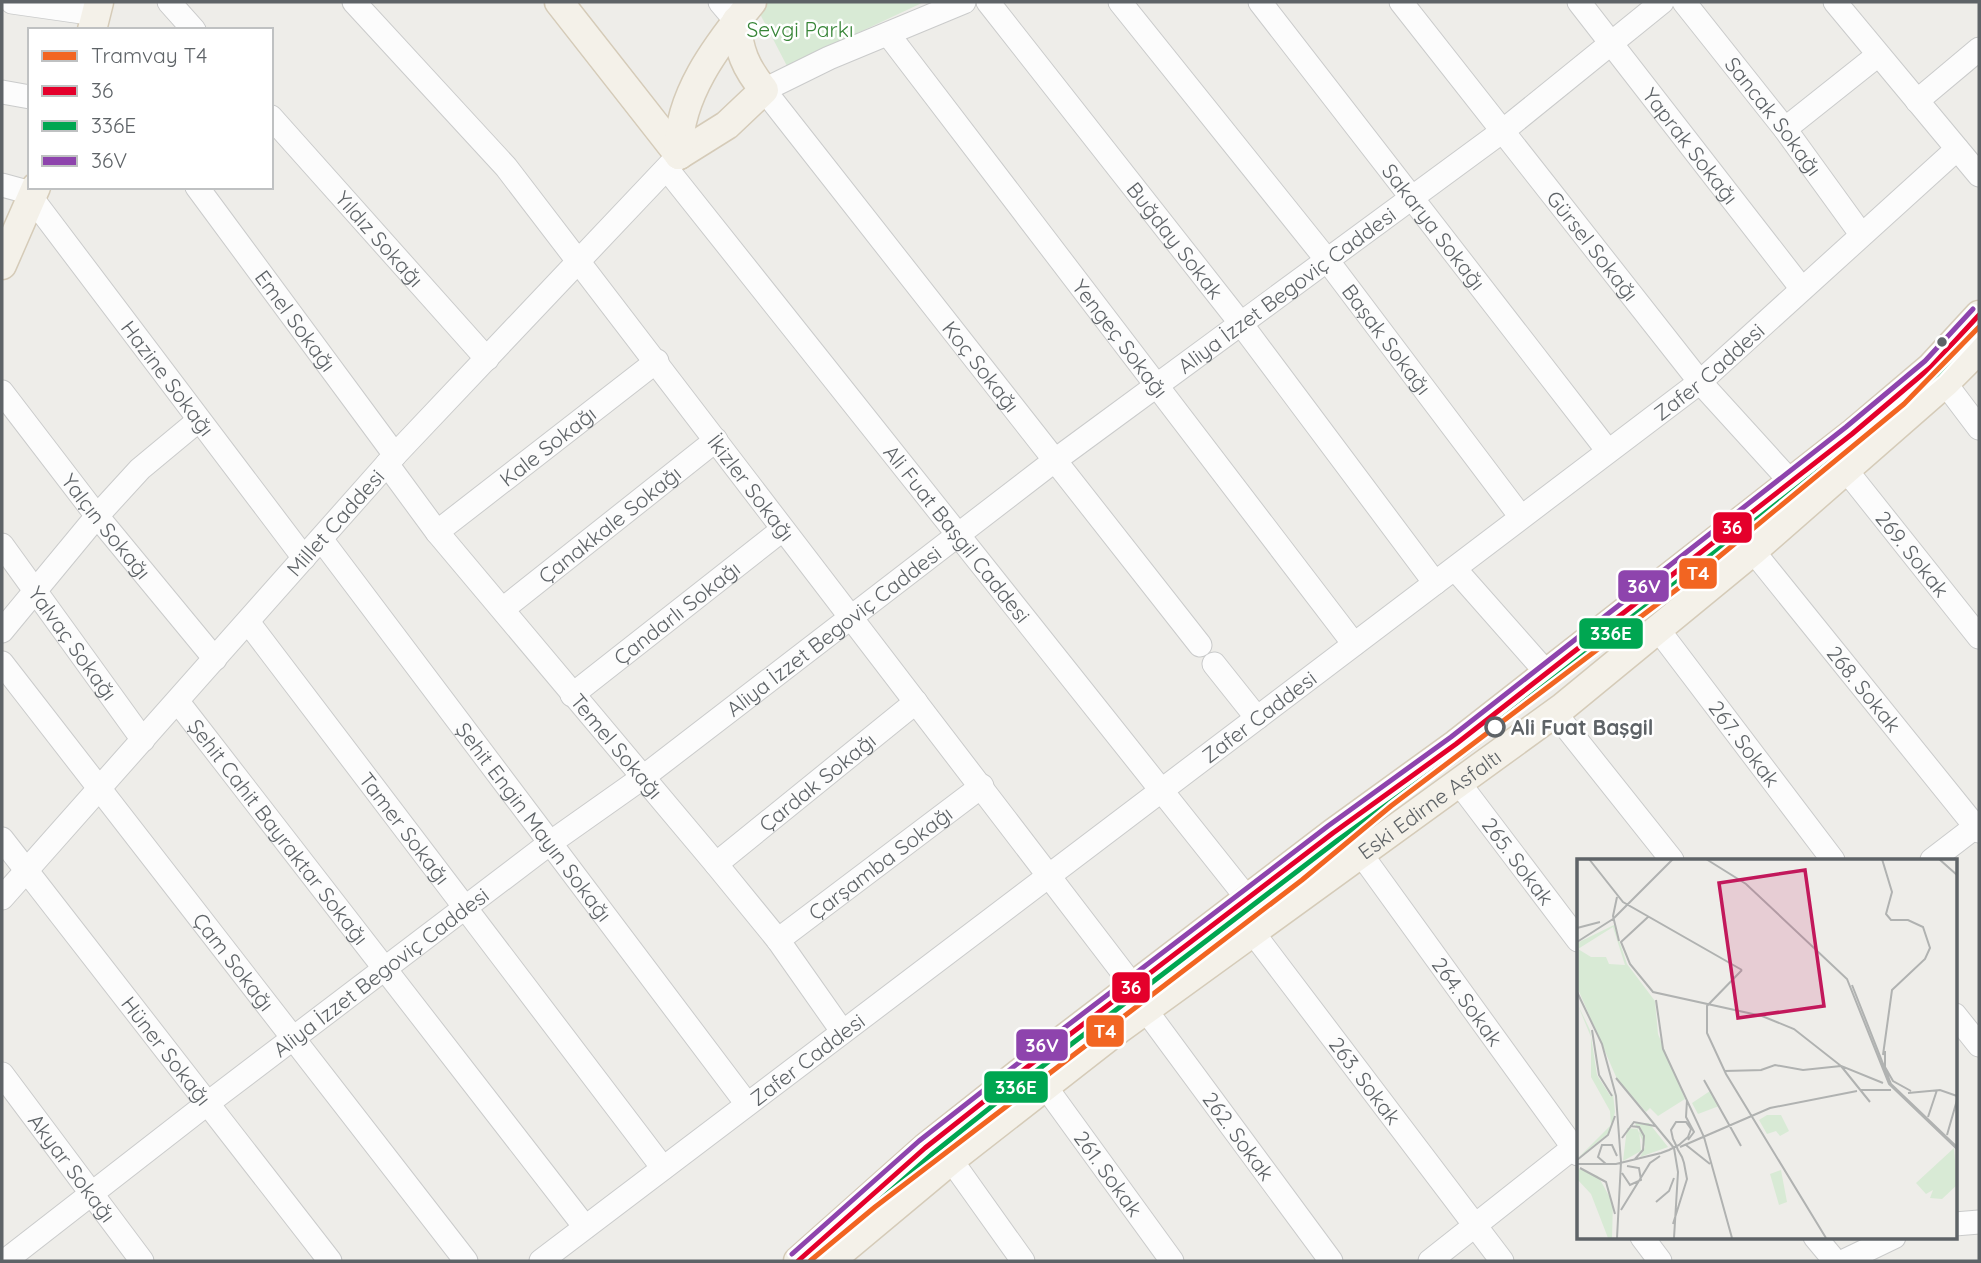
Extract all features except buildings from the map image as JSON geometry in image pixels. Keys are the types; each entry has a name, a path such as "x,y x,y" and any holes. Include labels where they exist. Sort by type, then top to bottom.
{"main road":[{"name":"Ali Fuat Başgil Caddesi","path":"559,2 632,98 673,162"},
{"path":"673,162 680,119 736,8"},
{"path":"736,8 740,55 755,80"},
{"path":"709,63 734,64 755,80"},
{"path":"673,162 727,125 755,80"},
{"path":"632,98 652,105 686,106"},
{"path":"2,265 34,192"},
{"name":"Eski Edirne Asfaltı","path":"844,1257 951,1160 1045,1086 1247,898 1456,744 1791,482 1912,383 1979,315"},
{"name":"Eski Edirne Asfaltı","path":"798,1261 926,1148 1139,998 1254,934 1559,710 1786,523 1945,383 1979,349"},
{"path":"1786,523 1786,514 1796,493 1791,482"},
{"path":"1546,672 1561,679 1566,687 1559,710"},
{"path":"1456,744 1451,762 1459,783"}],"street":[{"path":"12,2 96,15"},
{"path":"169,2 192,28"},
{"name":"İkizler Sokağı","path":"354,2 506,167 657,361 782,530 982,786 1139,998"},
{"path":"755,80 888,34 964,2"},
{"name":"Buğday Sokak","path":"988,2 1242,325 1435,583"},
{"name":"Başak Sokağı","path":"1120,2 1327,260 1521,517"},
{"name":"Sakarya Sokağı","path":"1260,2 1608,451"},
{"name":"Gürsel Sokağı","path":"1401,2 1700,382 1791,482"},
{"name":"Yaprak Sokağı","path":"1579,2 1802,289"},
{"name":"Aliya İzzet Begoviç Caddesi","path":"5,1261 293,1038 550,843 642,778 850,615 1054,461 1504,130 1662,2"},
{"name":"Sancak Sokağı","path":"1684,2 1785,130 1861,234"},
{"path":"1835,2 1979,174"},
{"name":"Yengeç Sokağı","path":"888,34 1354,645"},
{"path":"1917,102 1979,49"},
{"path":"1785,130 1878,55"},
{"name":"Koç Sokağı","path":"755,80 1199,645"},
{"path":"2,92 28,97"},
{"name":"Yıldız Sokağı","path":"273,119 487,359"},
{"name":"Zafer Caddesi","path":"541,1261 1700,382 1956,149"},
{"name":"Millet Caddesi","path":"2,898 391,459 673,162"},
{"name":"Ali Fuat Başgil Caddesi","path":"673,162 959,535 1247,898"},
{"path":"2,185 34,192"},
{"name":"Emel Sokağı","path":"198,189 391,459"},
{"name":"Hazine Sokağı","path":"34,192 304,558"},
{"name":"Kale Sokağı","path":"437,532 657,361"},
{"path":"1945,383 1979,428"},
{"name":"Yalçın Sokağı","path":"2,391 97,516 215,659"},
{"path":"2,631 97,516 140,469 200,419"},
{"name":"Çanakkale Sokağı","path":"503,609 716,440"},
{"name":"Temel Sokağı","path":"391,459 437,532 778,940 842,1031"},
{"name":"269. Sokak","path":"1846,470 1979,638"},
{"name":"Çandarlı Sokağı","path":"572,695 782,530"},
{"name":"Şehit Engin Mayın Sokağı","path":"321,539 747,1104"},
{"name":"Yalvaç Sokağı","path":"2,545 143,740"},
{"name":"268. Sokak","path":"1753,551 1978,827"},
{"path":"1455,569 1546,672"},
{"name":"Tamer Sokağı","path":"248,622 663,1168"},
{"name":"267. Sokak","path":"1657,628 1832,859"},
{"name":"Çam Sokağı","path":"2,663 466,1261"},
{"path":"1214,664 1257,718"},
{"name":"Şehit Cahit Bayraktar Sokağı","path":"178,702 585,1227"},
{"name":"Çardak Sokağı","path":"716,864 916,702"},
{"path":"1559,710 1671,859"},
{"name":"265. Sokak","path":"1459,783 1577,939"},
{"name":"Çarşamba Sokağı","path":"778,940 982,786"},
{"path":"1933,859 1978,827"},
{"name":"Hüner Sokağı","path":"2,839 330,1261"},
{"name":"264. Sokak","path":"1361,854 1577,1149"},
{"name":"263. Sokak","path":"1254,934 1502,1261"},
{"name":"262. Sokak","path":"1139,998 1331,1261"},
{"path":"1956,1016 1979,1045"},
{"name":"Akyar Sokağı","path":"2,1073 142,1261"},
{"name":"261. Sokak","path":"1045,1086 1172,1261"},
{"path":"1430,1261 1577,1149"},
{"path":"951,1160 1023,1261"},
{"path":"1956,1224 1979,1222"},
{"path":"1643,1238 1660,1261"},
{"path":"1816,1238 1835,1261"},
{"path":"1844,1261 1892,1238"}],"green space":[{"name":"Sevgi Parkı","path":"767,2 924,2 787,66 759,12"}],"tram line":[{"name":"T4","path":"810,1261 875,1207 1302,880 1391,806 1709,565 1904,404 1979,327"}],"transit line":[{"name":"36V","path":"792,1254 919,1141 1328,826 1451,737 1846,427 1925,361 1973,309"},
{"name":"36","path":"798,1261 925,1148 1026,1068 1333,833 1456,744 1852,434 1931,367 1979,315"},
{"name":"336E","path":"811,1261 931,1155 1031,1075 1338,840 1461,751 1857,441 1937,374 1979,328"}],"place":[{"name":"Ali Fuat Başgil","path":"1495,727"}]}
